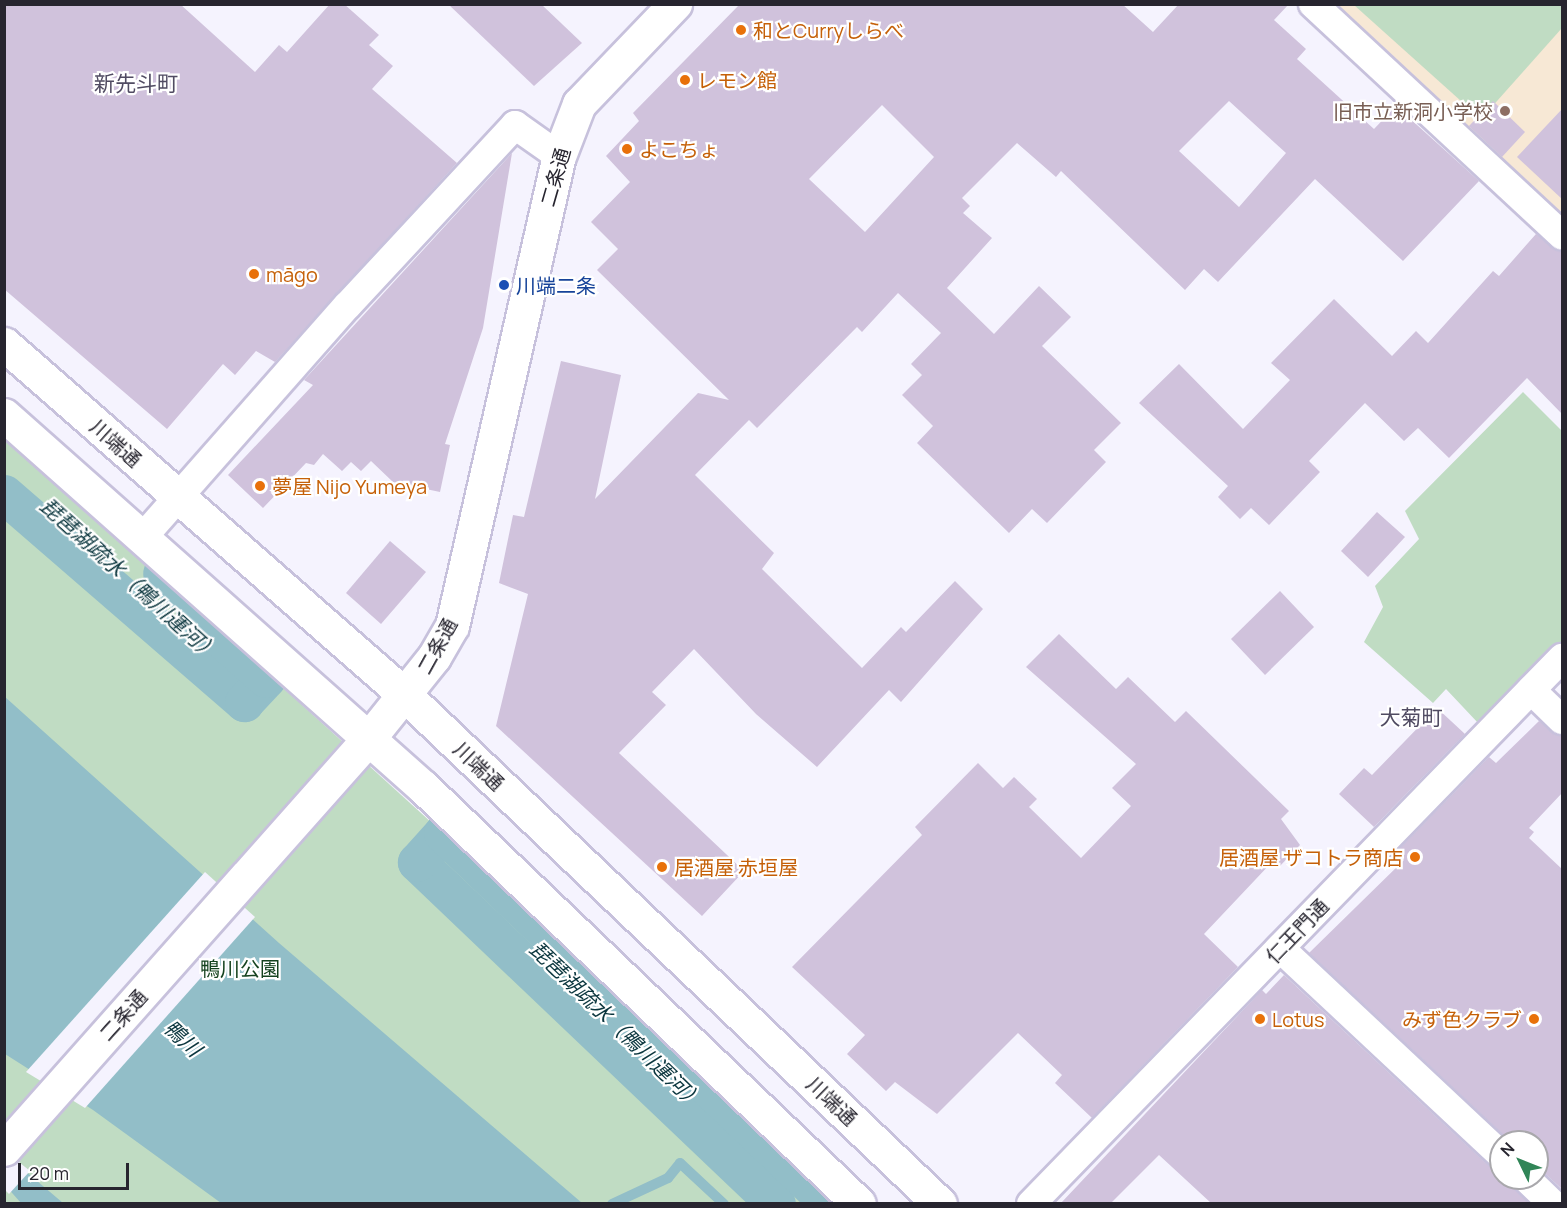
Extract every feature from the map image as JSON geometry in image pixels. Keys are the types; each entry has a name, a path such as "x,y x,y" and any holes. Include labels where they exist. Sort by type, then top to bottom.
{"street":[{"name":"二条通","path":"4,1149 406,696 452,626 559,156 579,104 675,4"},
{"path":"1313,4 1563,234"},
{"path":"143,537 346,306 515,125 559,156"},
{"name":"川端通","path":"4,344 406,696 940,1203"},
{"path":"4,415 369,738 859,1203"},
{"name":"仁王門通","path":"1030,1203 1563,658"},
{"path":"1531,690 1563,720"},
{"path":"1280,948 1489,1144"},
{"path":"1539,1190 1553,1203"}],"shaded area":[{"name":"旧市立新洞小学校","path":"1332,5 1562,5 1562,217"}],"green space":[{"path":"1354,5 1562,5 1562,28 1481,119"},
{"path":"1523,392 1562,431 1562,641 1479,724 1446,689 1433,703 1364,642 1383,607 1375,586 1419,539 1405,511"},
{"name":"鴨川公園","path":"4,434 443,833 829,1203 5,1203"}],"water":[{"name":"鴨川","path":"4,696 279,943 582,1203 221,1203 93,1110 5,1054"},
{"path":"5,1153 63,1203 21,1203 5,1185"}],"pier":[{"path":"205,872 255,917 85,1108 26,1072"},
{"path":"4,1150 30,1171 9,1194 4,1189"}],"building":[{"path":"4,4 180,4 255,72 279,45 287,52 330,4 344,4 379,35 369,45 393,66 372,89 457,163 275,362 256,351 235,375 223,364 167,429 4,289"},
{"path":"448,4 541,4 582,43 534,86"},
{"path":"740,4 1122,4 1153,32 1179,4 1289,4 1274,20 1306,49 1297,59 1374,129 1396,106 1479,181 1403,261 1315,179 1218,282 1204,269 1185,290 1061,171 1056,177 1017,143 962,198 970,206 963,213 992,238 947,288 994,334 1039,286 1071,317 1042,346 1121,423 1094,450 1106,462 1047,523 1032,509 1009,533 917,443 933,426 902,395 922,375 911,364 941,333 898,293 862,332 857,327 757,428 749,420 695,475 774,553 762,569 862,668 901,627 906,632 955,581 983,609 901,702 889,690 817,767 756,714 694,649 652,692 666,705 619,753 744,871 702,916 496,726 528,594 499,583 513,515 524,517 561,361 621,375 595,499 698,393 729,400 597,270 618,249 591,222 630,182 606,156 639,121 633,113","holes":["1229,101 1286,153 1239,207 1179,151","882,105 934,157 865,232 809,179"]},
{"path":"1493,101 1525,132 1502,157 1469,126"},
{"path":"1563,108 1563,200 1517,157"},
{"path":"512,153 483,328 445,444 450,445 440,492 393,482 371,461 361,471 351,462 342,471 323,454 314,465 306,463 263,508 228,475 313,385 304,380"},
{"path":"1536,234 1563,251 1563,415 1527,378 1449,458 1418,428 1404,441 1365,403 1309,461 1320,472 1269,525 1251,508 1240,519 1218,497 1228,486 1139,403 1179,364 1243,429 1290,380 1271,363 1334,299 1392,356 1416,331 1428,343 1493,271 1499,276"},
{"path":"1377,512 1405,537 1368,577 1341,551"},
{"path":"390,541 426,572 381,624 346,593"},
{"path":"1280,591 1314,627 1265,675 1231,639"},
{"path":"1059,634 1116,689 1128,677 1175,722 1186,711 1289,811 1281,819 1300,845 1279,867 1273,861 1204,934 1238,967 1092,1118 1055,1083 1062,1075 1018,1033 937,1114 895,1082 886,1091 847,1054 865,1035 792,967 922,835 915,827 978,763 1003,788 1014,777 1037,799 1029,807 1081,858 1131,806 1112,788 1136,764 1026,667"},
{"path":"1437,708 1465,734 1374,827 1339,794 1364,768 1372,775"},
{"path":"1539,721 1563,736 1563,792 1529,828 1534,832 1529,838 1563,870 1563,1190 1549,1177 1549,1130 1498,1130 1309,953 1404,860 1397,851 1489,757 1496,763"},
{"path":"1284,975 1489,1166 1489,1190 1519,1190 1529,1203 1211,1203 1159,1155 1111,1203 1061,1203 1262,990 1266,994"}],"waterway":[{"name":"琵琶湖疏水（鴨川運河）","path":"4,494 244,702 266,678 195,615 199,607 162,573"},
{"name":"琵琶湖疏水（鴨川運河）","path":"776,1204 417,862 443,833 830,1204"},
{"path":"763,1204 699,1143 704,1136 776,1204"},
{"path":"612,1204 668,1178 680,1163 724,1204"}],"place":[{"name":"和とCurryしらべ","path":"741,30"},
{"name":"レモン館","path":"685,80"},
{"name":"旧市立新洞小学校","path":"1505,111"},
{"name":"よこちょ","path":"627,149"},
{"name":"māgo","path":"254,274"},
{"name":"川端二条","path":"504,285"},
{"name":"夢屋 Nijo Yumeya","path":"260,486"},
{"name":"居酒屋 ザコトラ商店","path":"1415,857"},
{"name":"居酒屋 赤垣屋","path":"662,867"},
{"name":"Lotus","path":"1260,1019"},
{"name":"みず色クラブ","path":"1534,1019"}],"district":[{"name":"新先斗町","path":"136,83"},
{"name":"大菊町","path":"1411,717"}]}
